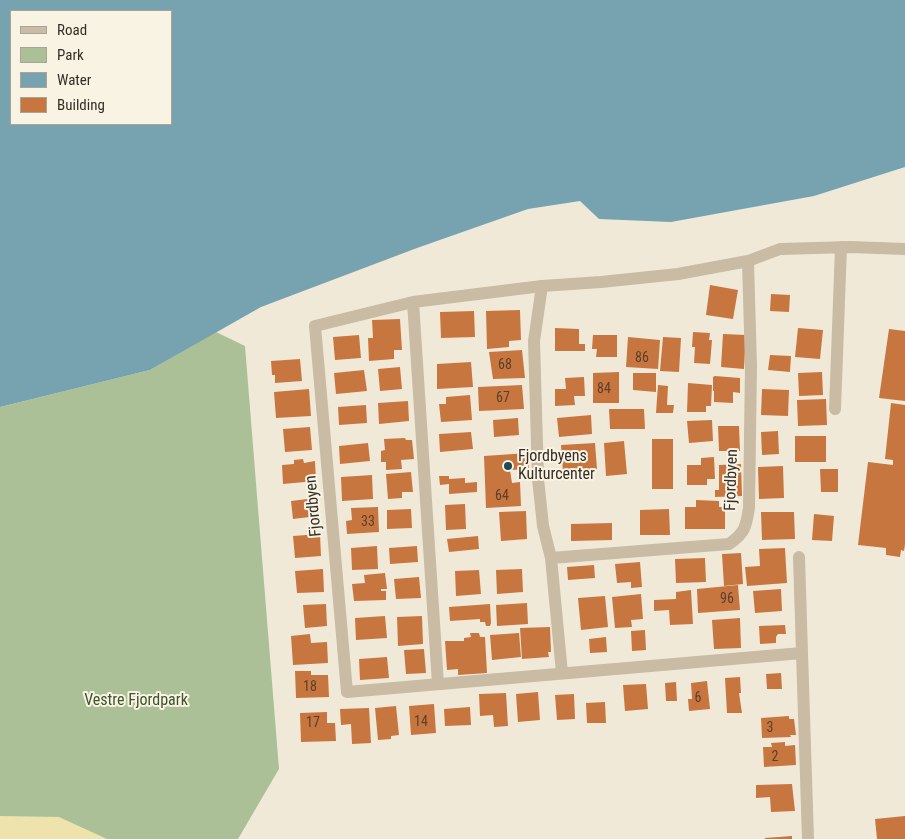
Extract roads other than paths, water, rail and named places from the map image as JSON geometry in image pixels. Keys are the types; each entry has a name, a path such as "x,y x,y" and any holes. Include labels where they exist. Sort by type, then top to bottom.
{"street":[{"name":"Fjordbyen","path":"802,653 347,692 315,326 413,302 542,286 678,274 748,261 780,249 842,247 905,249"},
{"path":"835,409 842,247"},
{"name":"Fjordbyen","path":"551,558 729,544 740,537 746,524 749,508 752,366 748,261"},
{"path":"542,286 534,341 538,479 543,526 551,558 562,674"},
{"path":"413,302 438,684"},
{"path":"799,557 808,839"}],"water":[{"path":"0,0 905,0 905,167 814,196 671,222 599,219 580,201 528,209 417,248 261,307 150,370 0,407"}],"place":[{"name":"Fjordbyens Kulturcenter","path":"508,466"}],"park label":[{"name":"Vestre Fjordpark","path":"136,701"}]}
